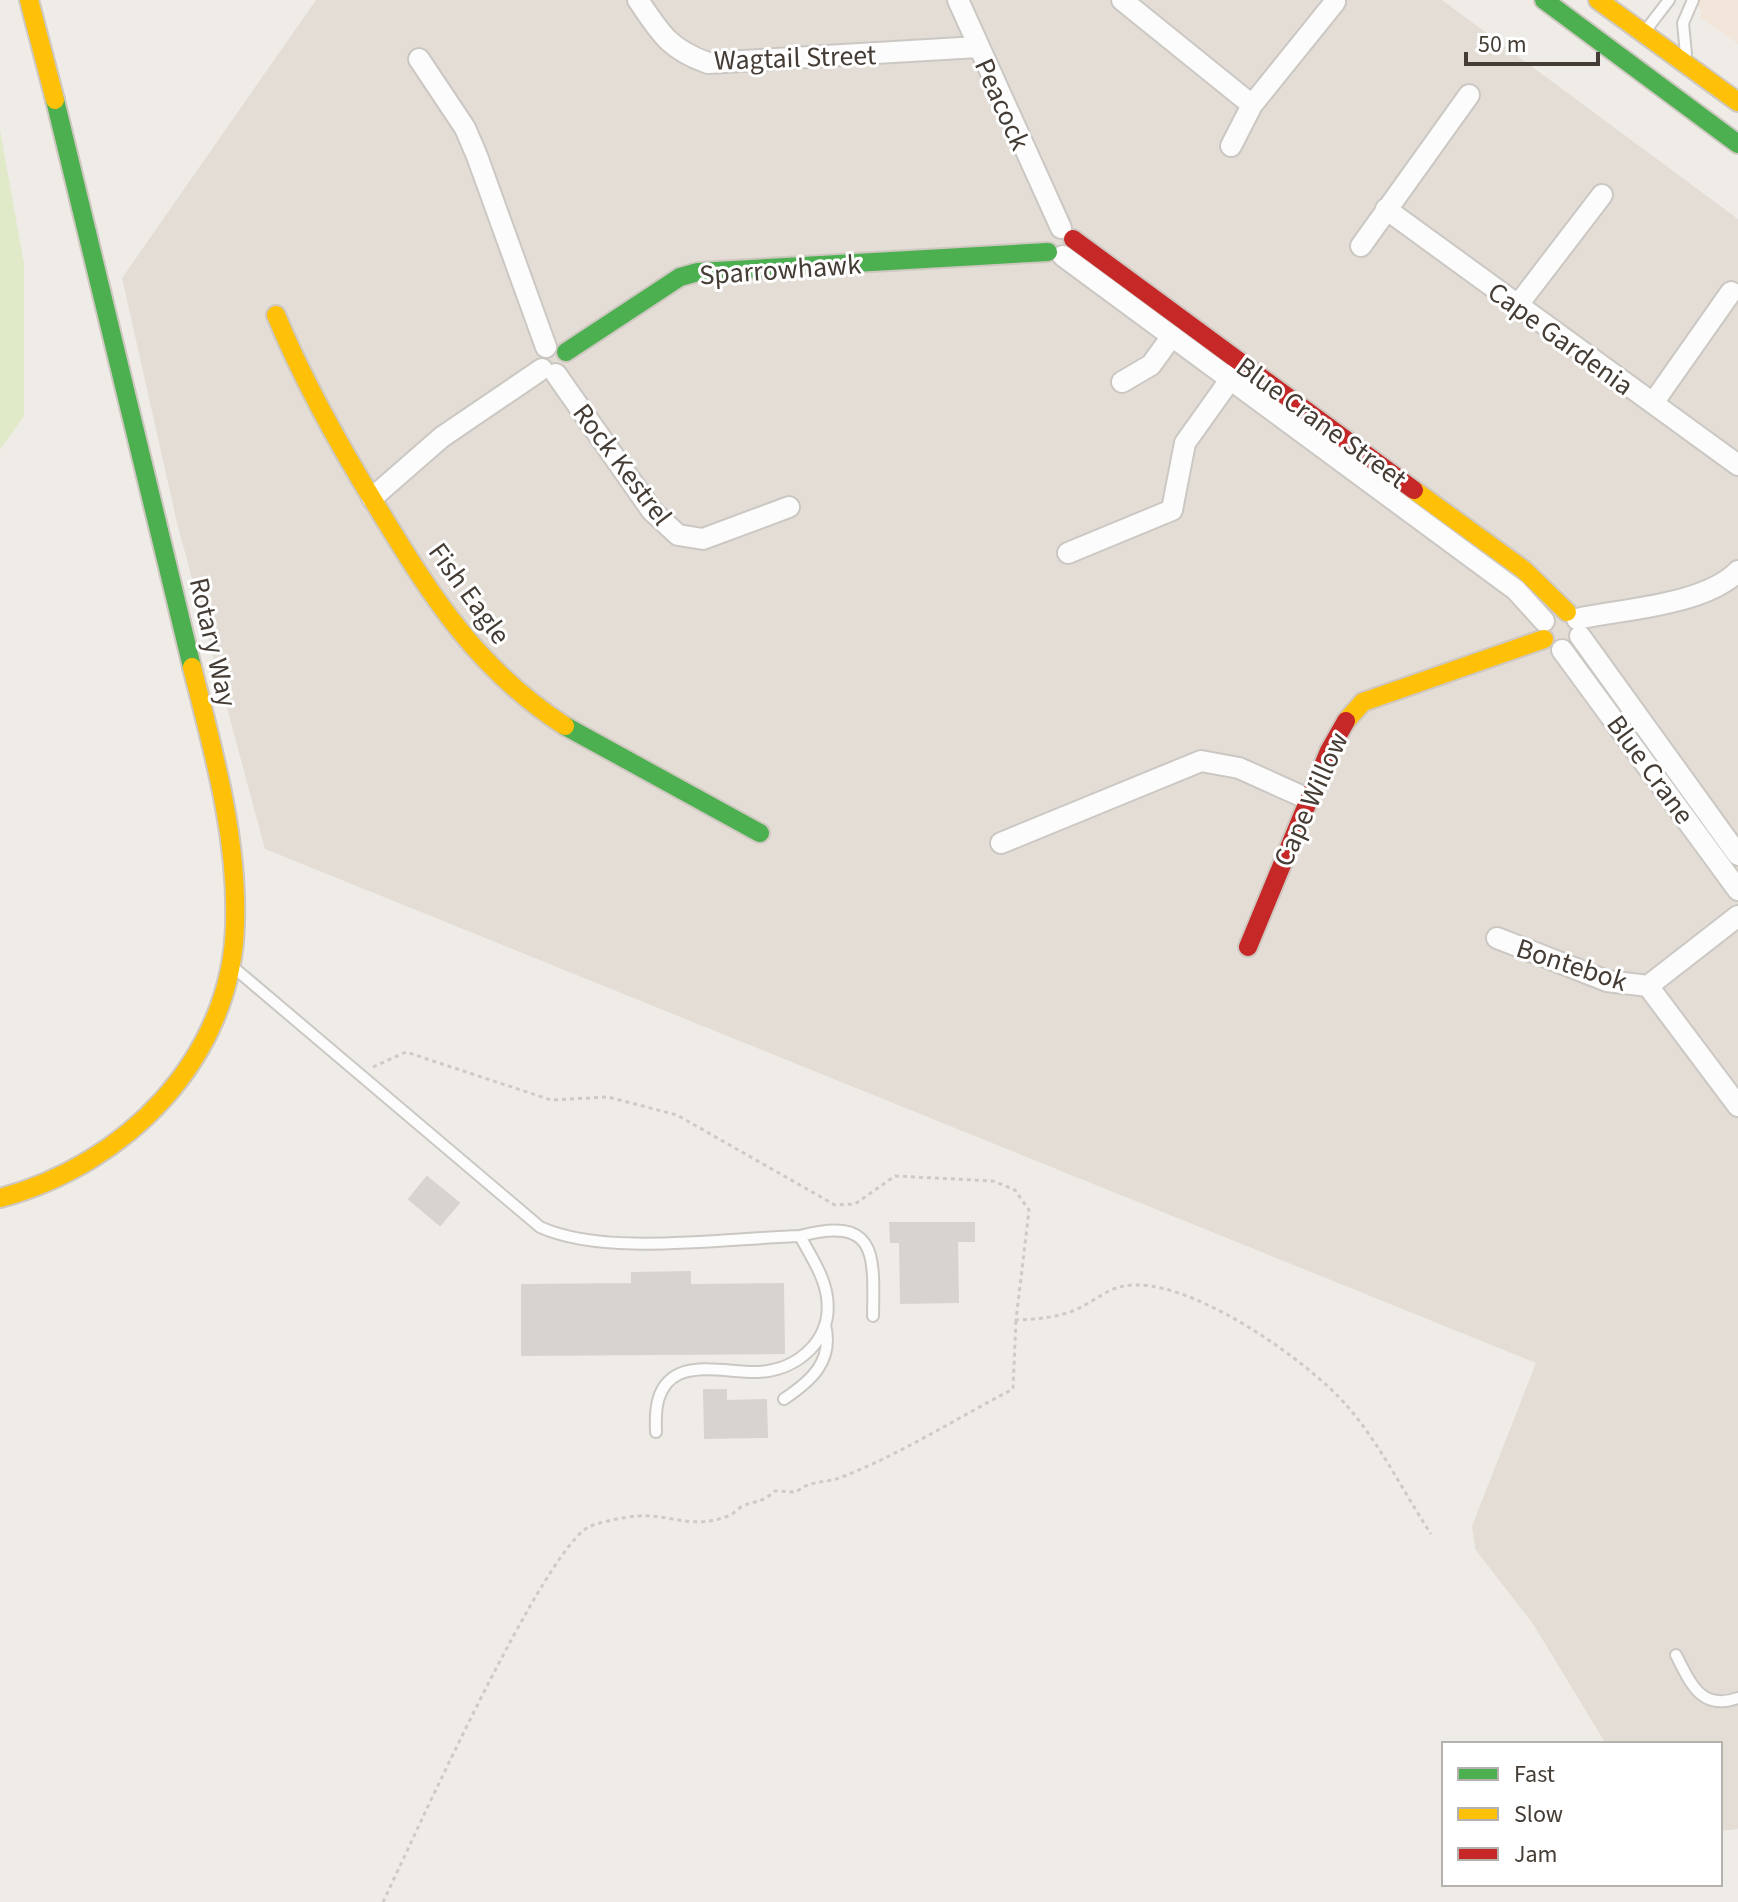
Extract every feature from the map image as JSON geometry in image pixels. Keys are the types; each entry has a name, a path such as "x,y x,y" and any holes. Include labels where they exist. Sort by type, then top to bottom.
{"street":[{"name":"Rotary Way","path":"0,1198 71,1174 118,1144 138,1127 182,1073 199,1047 224,992 231,966 234,895 217,780 90,236 29,0"},
{"name":"Wagtail Street","path":"638,0 667,42 679,51 708,63 978,47"},
{"name":"Peacock","path":"958,0 1050,207 1056,241"},
{"path":"1544,0 1738,142"},
{"path":"1598,0 1643,42 1697,73 1738,102"},
{"path":"1125,1 1252,105"},
{"path":"1231,146 1252,105 1335,2"},
{"path":"372,498 442,437 549,372 566,367 465,128 419,59"},
{"path":"1361,246 1469,95"},
{"path":"1517,306 1602,195"},
{"name":"Cape Gardenia","path":"1386,209 1738,465"},
{"path":"1016,253 1056,241"},
{"name":"Blue Crane Street","path":"1056,241 1172,336 1236,372 1516,590 1550,637"},
{"name":"Blue Crane Street","path":"1056,241 1236,372 1524,570 1575,622"},
{"name":"Sparrowhawk","path":"556,349 672,282 698,272 1016,253"},
{"path":"1653,403 1731,292"},
{"name":"Fish Eagle","path":"276,315 296,366 327,427 464,642 524,697 576,732 760,833"},
{"path":"1122,382 1151,365 1172,336"},
{"name":"Rock Kestrel","path":"549,372 652,511 678,535 703,539 789,507"},
{"path":"1068,553 1172,510 1185,443 1236,372"},
{"path":"1575,622 1573,646 1550,637 1554,612 1575,622 1698,594 1728,581 1738,571"},
{"name":"Blue Crane","path":"1575,622 1738,855"},
{"name":"Blue Crane","path":"1550,637 1738,890"},
{"name":"Cape Willow","path":"1248,947 1343,722 1363,702 1550,637"},
{"path":"1001,843 1201,761 1239,768 1308,799"},
{"name":"Bontebok","path":"1497,938 1607,981 1648,986 1738,916"},
{"name":"Bontebok","path":"1648,986 1738,1106"}],"lane":[{"path":"1643,42 1669,0"},
{"path":"1693,0 1682,35 1687,55 1697,73"},
{"path":"1727,119 1738,142"},
{"path":"231,966 523,1214 556,1234 621,1241 800,1236 844,1230 865,1243 874,1262 873,1316"},
{"path":"784,1399 817,1372 828,1348 825,1286 800,1236"},
{"path":"656,1432 657,1402 661,1390 677,1375 692,1371 757,1372 789,1367 807,1355 825,1325"},
{"path":"1676,1655 1690,1683 1706,1700 1715,1703 1738,1698"}],"path":[{"path":"360,1075 389,1057 406,1052 551,1100 608,1097 642,1104 677,1115 835,1205 855,1204 895,1176 993,1181 1015,1190 1029,1210 1016,1320 1013,1389 839,1478 809,1482 796,1492 775,1491 761,1503 744,1505 729,1516 681,1524 637,1516 588,1526 572,1539 536,1592 383,1902"},
{"path":"1016,1320 1043,1319 1075,1310 1124,1285 1160,1287 1242,1323 1309,1369 1349,1408 1431,1534"}],"shaded area":[{"path":"316,0 1442,0 1738,219 1738,1829 1722,1831 1722,1742 1605,1742 1533,1624 1475,1549 1472,1526 1536,1363 265,849 177,523 122,278"},
{"path":"1689,0 1738,0 1738,44 1701,18 1700,8"}],"green space":[{"path":"0,130 24,264 24,416 0,450"}],"building":[{"path":"427,1177 459,1203 440,1225 409,1199"},
{"path":"890,1223 974,1223 974,1241 957,1241 958,1302 901,1303 900,1242 891,1242"},
{"path":"690,1272 690,1285 783,1284 784,1353 522,1355 522,1285 632,1284 632,1273"},
{"path":"704,1390 726,1390 726,1401 766,1400 767,1437 705,1438"}],"traffic: fast":[{"path":"1544,0 1738,144"},
{"path":"55,100 192,667"},
{"path":"566,352 680,277 698,272 1048,252"},
{"path":"565,726 760,833"}],"traffic: slow":[{"path":"29,0 55,100"},
{"path":"1598,0 1738,102"},
{"path":"276,315 337,439 438,602 481,656 534,704 565,726"},
{"path":"1414,490 1524,570 1567,612"},
{"path":"1346,721 1363,702 1544,639"},
{"path":"0,1198 46,1182 89,1160 128,1132 163,1099 192,1061 215,1019 229,973 235,892 222,794 192,667"}],"traffic: jam":[{"path":"1073,239 1414,490"},
{"path":"1248,947 1329,751 1346,721"}]}
